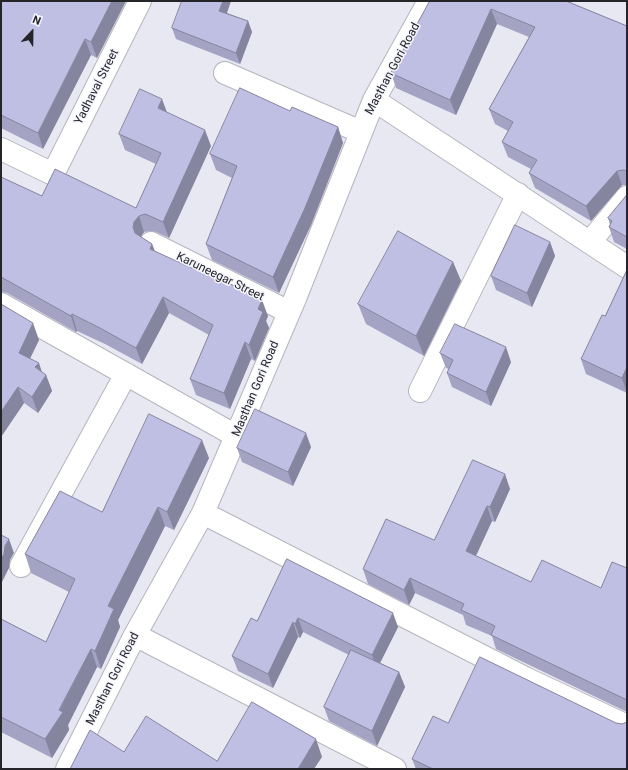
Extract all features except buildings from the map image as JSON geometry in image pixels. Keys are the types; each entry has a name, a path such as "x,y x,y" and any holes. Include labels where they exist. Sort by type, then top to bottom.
{"street":[{"name":"Yadhaval Street","path":"1,149 53,174 140,1"},
{"name":"Masthan Gori Road","path":"67,769 135,635 203,512 289,312 374,100 429,1"},
{"path":"225,73 361,132"},
{"path":"374,100 627,267"},
{"path":"420,391 518,194"},
{"path":"590,242 627,197"},
{"name":"Karuneegar Street","path":"151,243 289,312"},
{"path":"1,304 236,436"},
{"path":"21,566 126,374"},
{"path":"203,512 527,679 627,726"},
{"path":"135,635 395,769"}]}
